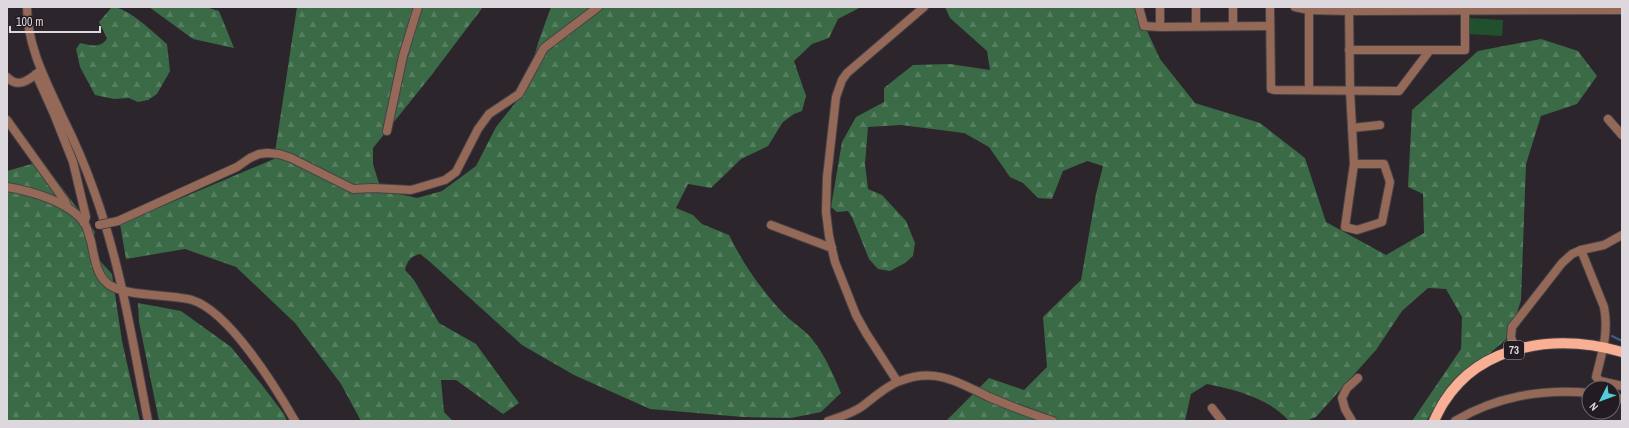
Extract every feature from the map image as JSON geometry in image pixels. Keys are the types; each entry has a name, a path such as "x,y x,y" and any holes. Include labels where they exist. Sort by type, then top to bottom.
{"main road":[{"name":"73","path":"1434,421 1444,402 1472,372 1487,362 1515,350 1536,345 1570,342 1603,347 1622,352"}],"street":[{"path":"27,7 30,35 38,72 77,174 86,217 86,227 97,268 102,278 107,284 122,291 187,299 208,308 226,322 239,338 277,391 295,421"},
{"path":"387,131 403,56 418,7"},
{"path":"86,227 118,221 237,167 259,154 279,154 291,158 353,189 373,188 410,190 445,180 456,172 478,129 489,114 519,94 544,48 598,7"},
{"path":"898,381 866,333 856,315 835,262 826,212 827,177 839,88 847,73 924,7"},
{"path":"1139,7 1144,26 1270,26"},
{"path":"1160,7 1160,27"},
{"path":"1196,7 1196,26"},
{"path":"1233,7 1233,26"},
{"path":"1270,7 1271,89 1400,90 1430,50"},
{"path":"1295,7 1308,10 1622,10"},
{"path":"1349,9 1350,90 1354,164 1345,227 1357,230 1382,222 1390,182 1384,164 1354,164"},
{"path":"1350,50 1465,50 1465,9"},
{"path":"1308,10 1309,90"},
{"path":"7,77 14,83 18,83 38,72"},
{"path":"38,72 78,149 94,190 107,230 122,291 148,421"},
{"path":"1608,119 1622,135"},
{"path":"7,120 65,201 68,208"},
{"path":"1352,128 1380,125"},
{"path":"7,187 25,190 57,202 68,208 86,227"},
{"path":"771,225 832,248"},
{"path":"1515,350 1511,337 1512,327 1562,263 1572,254 1581,250 1604,245 1622,235"},
{"path":"1581,250 1604,307 1607,329 1596,377 1600,381 1622,386"},
{"path":"828,421 857,410 898,381 917,376 934,375 943,376 958,381 1004,403 1053,421"},
{"path":"1352,421 1345,409 1342,398 1348,388 1358,378"},
{"path":"1454,421 1490,404 1524,395 1550,392 1581,392"},
{"path":"1212,408 1222,421"}],"green space":[{"path":"112,7 126,11 167,44 170,71 157,94 148,100 138,102 129,98 114,99 95,95 80,67 76,49 80,43 87,45 99,45 105,41 107,38 99,22"},
{"path":"149,7 206,7 219,11 234,48 193,39"},
{"path":"297,7 483,7 430,77 373,148 373,164 381,190 417,198 442,191 476,166 496,127 525,91 538,43 551,7 861,7 838,19 829,38 812,44 794,61 806,96 802,111 794,114 783,122 768,146 741,159 711,188 688,184 676,208 693,215 702,224 729,235 747,267 769,296 785,315 806,333 817,345 841,393 821,412 791,418 743,417 650,409 574,375 522,345 420,254 410,259 405,270 414,280 439,323 476,344 519,403 503,414 456,380 441,380 444,412 453,421 361,421 341,384 295,323 236,267 185,249 126,259 120,224 274,159"},
{"path":"945,7 1136,7 1160,59 1195,103 1260,123 1305,158 1326,222 1386,255 1424,233 1423,194 1408,187 1412,110 1478,51 1541,39 1578,51 1597,76 1577,104 1541,116 1526,164 1521,300 1510,336 1453,385 1426,421 1412,421 1461,349 1462,317 1446,289 1428,288 1402,311 1376,350 1316,417 1306,421 1289,421 1272,406 1251,396 1207,384 1191,394 1185,421 946,421 989,378 1024,390 1047,367 1043,317 1081,280 1096,194 1103,166 1087,161 1063,171 1052,199 1038,198 1023,183 1010,177 989,147 964,133 901,125 868,127 865,164 868,189 882,195 906,221 915,243 913,256 905,263 890,271 878,269 869,259 852,217 848,211 837,212 831,207 842,142 856,117 884,102 884,88 913,65 950,64 990,70 987,51 950,18"},
{"path":"1469,18 1503,20 1502,36 1468,34"},
{"path":"42,161 95,232 91,251 112,274 122,341 140,421 7,421 7,171"},
{"path":"138,303 181,311 231,347 284,414 287,421 159,421 139,322"}],"waterway":[{"path":"1612,336 1622,341"}]}
